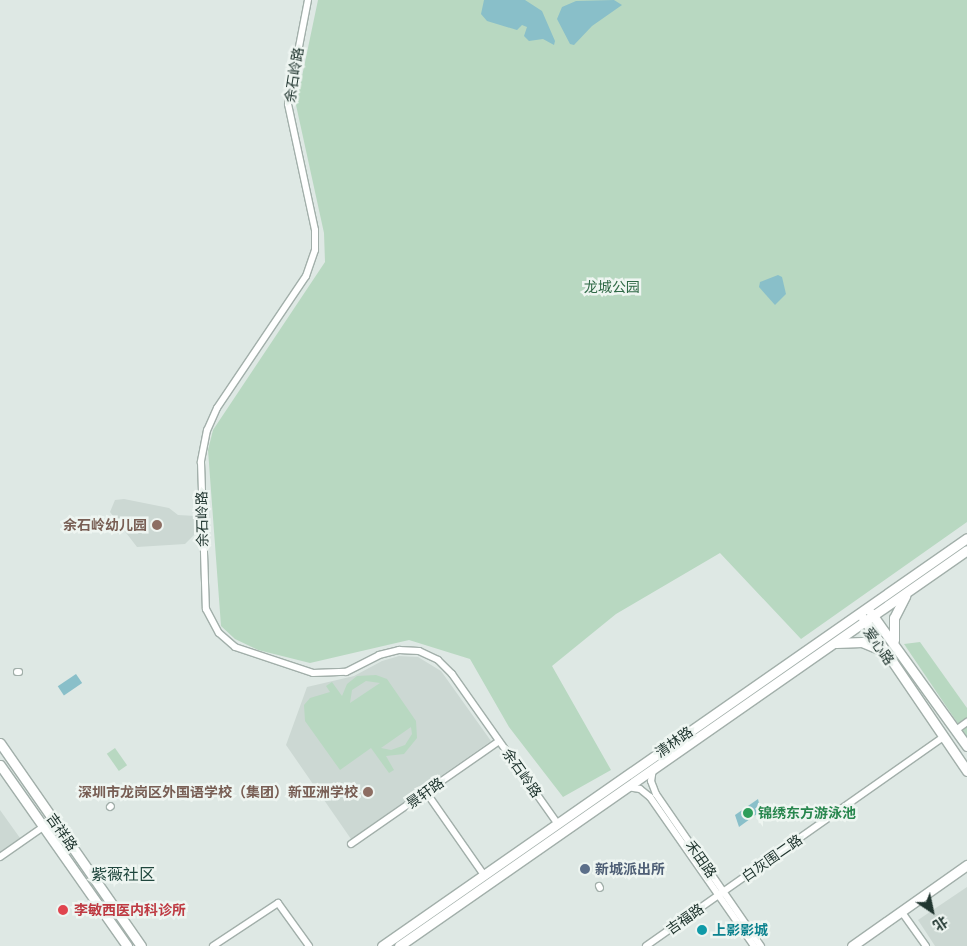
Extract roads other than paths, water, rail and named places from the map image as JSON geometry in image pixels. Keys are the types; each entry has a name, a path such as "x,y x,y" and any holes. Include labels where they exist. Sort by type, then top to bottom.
{"main road":[{"name":"清林路","path":"382,946 967,538"},
{"name":"清林路","path":"399,946 967,550"},
{"path":"895,643 894,618 902,599 911,589"},
{"name":"爱心路","path":"967,746 875,614 863,610 863,622 967,771"},
{"path":"829,646 841,642 862,642 884,653"},
{"name":"吉祥路","path":"0,743 141,946"},
{"name":"吉祥路","path":"0,765 127,946"},
{"path":"862,946 967,866"},
{"path":"852,946 967,872"}],"street":[{"name":"余石岭路","path":"308,0 288,104 315,230 315,250 306,276 217,408 204,438 201,462 206,609 219,633 235,647 313,673 346,672 392,650 426,653 448,669 558,824"},
{"path":"956,730 967,722"},
{"name":"白灰围二路","path":"721,894 943,737"},
{"name":"景轩路","path":"351,844 499,741"},
{"name":"禾田路","path":"654,768 651,781 656,794 754,946"},
{"name":"禾田路","path":"626,788 640,789 650,797 761,946"},
{"path":"426,792 484,875"},
{"path":"0,856 43,827"},
{"name":"吉福路","path":"646,946 721,894"},
{"path":"213,946 278,902 309,946"},
{"path":"903,913 926,946"}],"water":[{"path":"484,0 525,0 542,11 555,41 554,45 543,39 529,41 524,36 527,27 522,25 517,30 487,21 481,14"},
{"path":"614,0 622,5 592,26 574,45 570,44 557,19 562,7 576,1"},
{"path":"778,275 782,277 786,294 775,305 759,287 760,282"},
{"path":"76,674 82,683 64,695 58,686"},
{"name":"锦绣东方游泳池","path":"758,799 761,811 739,827 735,815"}],"place":[{"name":"余石岭幼儿园","path":"157,525"},
{"name":"深圳市龙岗区外国语学校（集团）新亚洲学校","path":"368,792"},
{"name":"锦绣东方游泳池","path":"748,813"},
{"name":"新城派出所","path":"585,869"},
{"name":"李敏西医内科诊所","path":"63,910"},
{"name":"上影影城","path":"702,930"}],"district":[{"name":"紫薇社区","path":"123,875"}],"park label":[{"name":"龙城公园","path":"612,287"}]}
